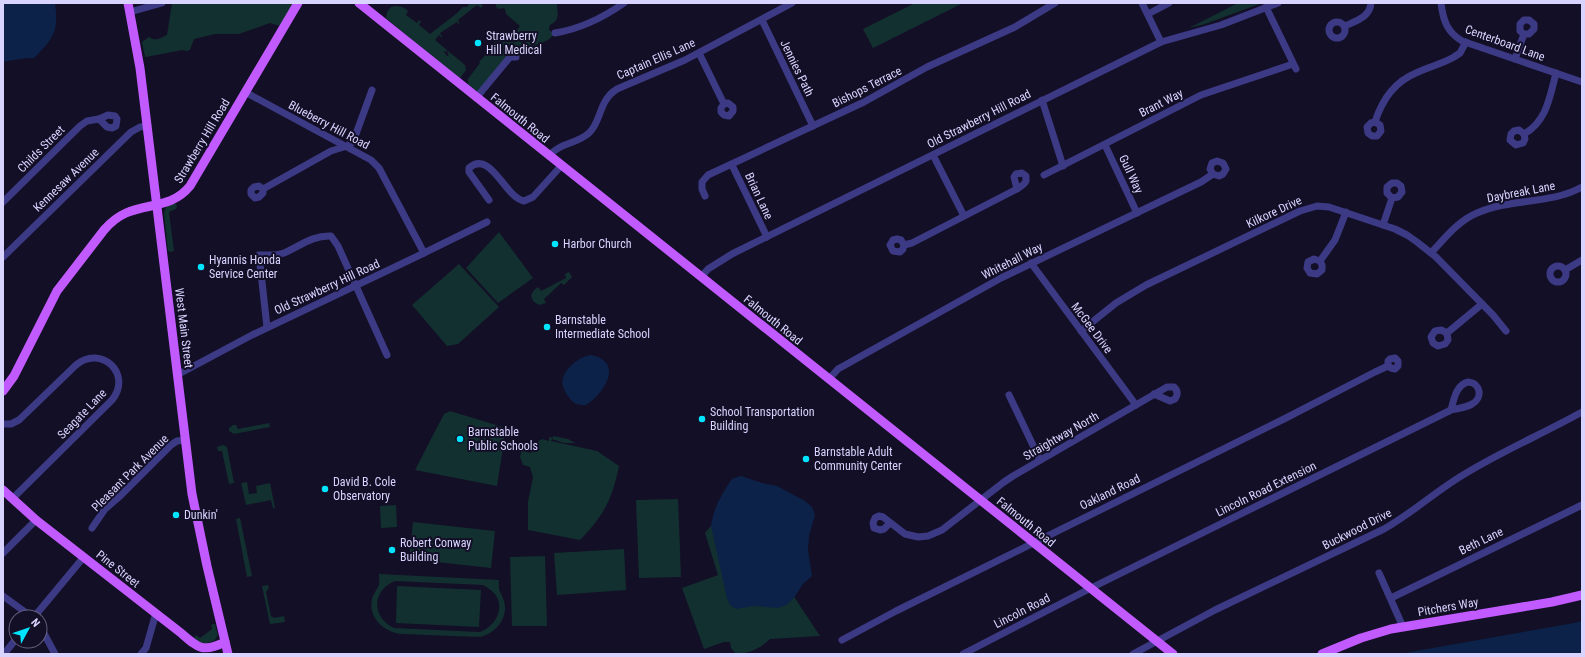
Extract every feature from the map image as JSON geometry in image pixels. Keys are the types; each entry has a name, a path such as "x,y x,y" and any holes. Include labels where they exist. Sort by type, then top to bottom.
{"main road":[{"name":"Strawberry Hill Road","path":"3,391 14,376 57,291 104,230 114,220 126,213 174,200 190,186 298,3"},
{"name":"Falmouth Road","path":"359,3 1173,654"},
{"name":"West Main Street","path":"129,7 139,56 192,494 228,654"},
{"name":"Pine Street","path":"3,490 36,520 83,558 156,613 197,647 214,646 225,642"},
{"name":"Pitchers Way","path":"1322,654 1368,636 1403,627 1552,602 1582,594"}],"street":[{"path":"129,7 162,3"},
{"path":"555,33 568,31 593,21 608,14 624,3"},
{"name":"Captain Ellis Lane","path":"549,156 557,147 588,134 593,127 605,101 612,92 699,53 792,3"},
{"name":"Bishops Terrace","path":"705,196 702,185 705,177 881,93 938,62 1015,27 1055,3"},
{"path":"1142,3 1161,42"},
{"path":"1148,14 1169,3"},
{"name":"Old Strawberry Hill Road","path":"700,277 708,269 767,237 1161,42 1221,25 1278,3"},
{"path":"1345,26 1366,15 1370,9 1371,3"},
{"name":"Centerboard Lane","path":"1440,3 1443,19 1448,29 1456,37 1466,42 1582,81"},
{"name":"Brant Way","path":"1044,175 1201,95 1294,66 1266,7"},
{"name":"Jennies Path","path":"762,20 813,126"},
{"path":"1515,59 1524,34"},
{"path":"1375,122 1383,102 1390,91 1416,72 1454,58 1460,53 1466,42"},
{"path":"699,53 724,104"},
{"path":"476,98 510,57 516,57"},
{"path":"1524,134 1534,126 1545,112 1549,102 1556,72"},
{"path":"262,189 331,152 353,142 372,90"},
{"name":"Blueberry Hill Road","path":"245,92 371,160 379,168 424,253"},
{"path":"1042,100 1063,166"},
{"name":"Childs Street","path":"3,202 80,126 87,121 99,119"},
{"name":"Kennesaw Avenue","path":"3,257 131,132 140,127 148,126"},
{"name":"Gull Way","path":"1105,145 1137,213"},
{"path":"932,155 964,216"},
{"path":"489,200 469,172 470,168 475,164 480,163 487,167 499,178 515,197 524,201 533,197 561,166"},
{"name":"Brian Lane","path":"732,165 767,237"},
{"name":"Whitehall Way","path":"829,379 838,369 985,286 1195,185 1213,174"},
{"name":"Daybreak Lane","path":"1431,253 1454,229 1477,213 1496,207 1560,196 1582,187"},
{"path":"904,245 912,243 1017,189"},
{"path":"1383,225 1392,198"},
{"name":"Kilkore Drive","path":"1081,331 1116,304 1141,288 1300,211 1312,207 1323,206 1346,212 1407,235 1431,253 1482,304 1506,331"},
{"path":"1320,261 1335,240 1346,212"},
{"name":"Old Strawberry Hill Road","path":"177,375 267,327 356,286 487,222"},
{"path":"267,327 258,255 282,253 312,238 331,236 338,246 387,355"},
{"path":"1565,270 1582,260"},
{"name":"McGee Drive","path":"1031,263 1136,405"},
{"path":"1446,333 1482,304"},
{"name":"Seagate Lane","path":"3,424 11,424 20,420 76,365 84,360 100,358 109,363 116,371 119,386 112,400 12,499"},
{"name":"Oakland Road","path":"842,640 896,611 1388,366"},
{"name":"Lincoln Road Extension","path":"1090,588 1451,410 1466,407 1476,402 1480,393 1476,385 1468,382 1461,385 1455,394 1451,410"},
{"name":"Straightway North","path":"890,523 901,532 909,536 928,536 942,530 980,499 1004,482 1154,394"},
{"path":"1009,395 1040,460"},
{"name":"Buckwood Drive","path":"1133,654 1215,610 1384,529 1405,516 1439,490 1468,472 1582,412"},
{"name":"Pleasant Park Avenue","path":"92,528 106,509 171,445 177,441 186,440"},
{"name":"Beth Lane","path":"1391,598 1582,505"},
{"path":"3,553 36,520"},
{"path":"40,609 83,558"},
{"path":"1379,573 1403,627"},
{"name":"Lincoln Road","path":"963,654 1090,588"},
{"path":"3,596 22,609"},
{"path":"140,654 146,648 156,613"},
{"path":"48,641 55,654"}],"green space":[{"path":"172,3 294,3 280,26 270,23 239,34 215,34 194,39 190,50 187,51 182,50 145,57 142,42 149,37 156,39 167,35"},
{"path":"470,3 481,3 483,6 481,8 477,5 458,20 460,25 457,22 440,33 443,38 439,35 435,40 447,50 446,52 443,51 447,56 449,55 447,52 448,51 465,65 466,70 460,78 458,78 386,18 387,12 391,7 402,7 408,11 406,15 417,23 419,20 421,21 419,25 430,34 463,7 467,7"},
{"path":"496,3 557,3 558,16 556,21 550,25 549,29 553,35 550,38 534,46 512,51 512,55 478,92 468,86 468,79 500,35 502,38 512,35 511,31 517,35 517,30 520,26 506,14 505,9 499,9 496,7"},
{"path":"915,3 963,3 873,48 863,29"},
{"path":"1238,3 1262,3 1205,24 1189,28"},
{"path":"175,203 177,206 176,209 169,212 174,251 170,252 168,251 164,213 166,207"},
{"path":"499,232 533,278 498,303 466,268"},
{"path":"459,264 499,307 458,344 447,346 412,305"},
{"path":"569,272 572,277 564,285 561,283 544,299 546,303 539,305 533,301 531,295 534,290 538,287 541,291 566,278 565,274"},
{"path":"450,411 506,428 497,486 415,470 444,414"},
{"path":"269,423 270,427 234,434 229,431 229,428 233,425 236,425 238,429"},
{"path":"553,436 568,439 575,443 564,443 552,439 551,441 597,451 619,466 610,498 606,506 595,523 580,540 528,530 528,502 533,477 530,467 523,465 520,457 523,444 526,442 526,452 531,453 533,445 542,439 549,441 549,437 553,438"},
{"path":"223,445 227,447 234,483 229,484 222,451 218,451 217,447"},
{"path":"749,480 787,586 820,636 770,639 754,650 741,654 736,654 731,648 730,642 724,642 704,649 682,588 718,575 705,533"},
{"path":"247,482 249,494 257,493 256,486 270,483 275,508 273,508 271,500 246,505 241,483"},
{"path":"678,499 681,577 639,578 636,500"},
{"path":"396,505 397,527 381,528 380,506"},
{"path":"240,518 252,576 247,577 236,519"},
{"path":"413,522 495,531 491,568 409,559"},
{"path":"624,549 626,590 557,595 554,553"},
{"path":"545,556 547,626 512,626 510,557"},
{"path":"379,574 499,580 499,590 505,607 503,619 496,629 480,637 395,633 383,627 372,612 372,599 379,586","holes":["395,581 483,585 498,598 499,610 495,621 480,632 394,628 386,623 378,611 377,604 382,591 387,585"]},
{"path":"268,585 269,588 266,592 271,616 274,618 284,616 285,622 270,624 262,586"},
{"path":"397,586 481,590 479,627 396,623"},
{"path":"215,624 218,635 214,641 203,644 194,638 196,635 200,638 212,629 211,625"}],"water":[{"path":"3,3 55,3 56,21 54,34 34,58 3,62"},
{"path":"591,355 601,359 607,364 609,371 608,378 599,394 593,400 586,405 576,404 566,392 562,381 567,370 574,363 583,357"},
{"path":"741,476 777,486 805,501 812,507 815,515 809,536 808,550 812,576 803,584 793,599 786,605 778,608 754,606 736,609 730,605 727,598 711,526 718,501 732,479"},
{"path":"1582,621 1582,654 1399,654 1574,623"}],"place":[{"name":"Strawberry Hill Medical","path":"478,43"},
{"name":"Harbor Church","path":"555,244"},
{"name":"Hyannis Honda Service Center","path":"201,267"},
{"name":"Barnstable Intermediate School","path":"547,327"},
{"name":"School Transportation Building","path":"702,419"},
{"name":"Barnstable Public Schools","path":"460,439"},
{"name":"Barnstable Adult Community Center","path":"806,459"},
{"name":"David B. Cole Observatory","path":"325,489"},
{"name":"Dunkin'","path":"176,515"},
{"name":"Robert Conway Building","path":"392,550"}]}
